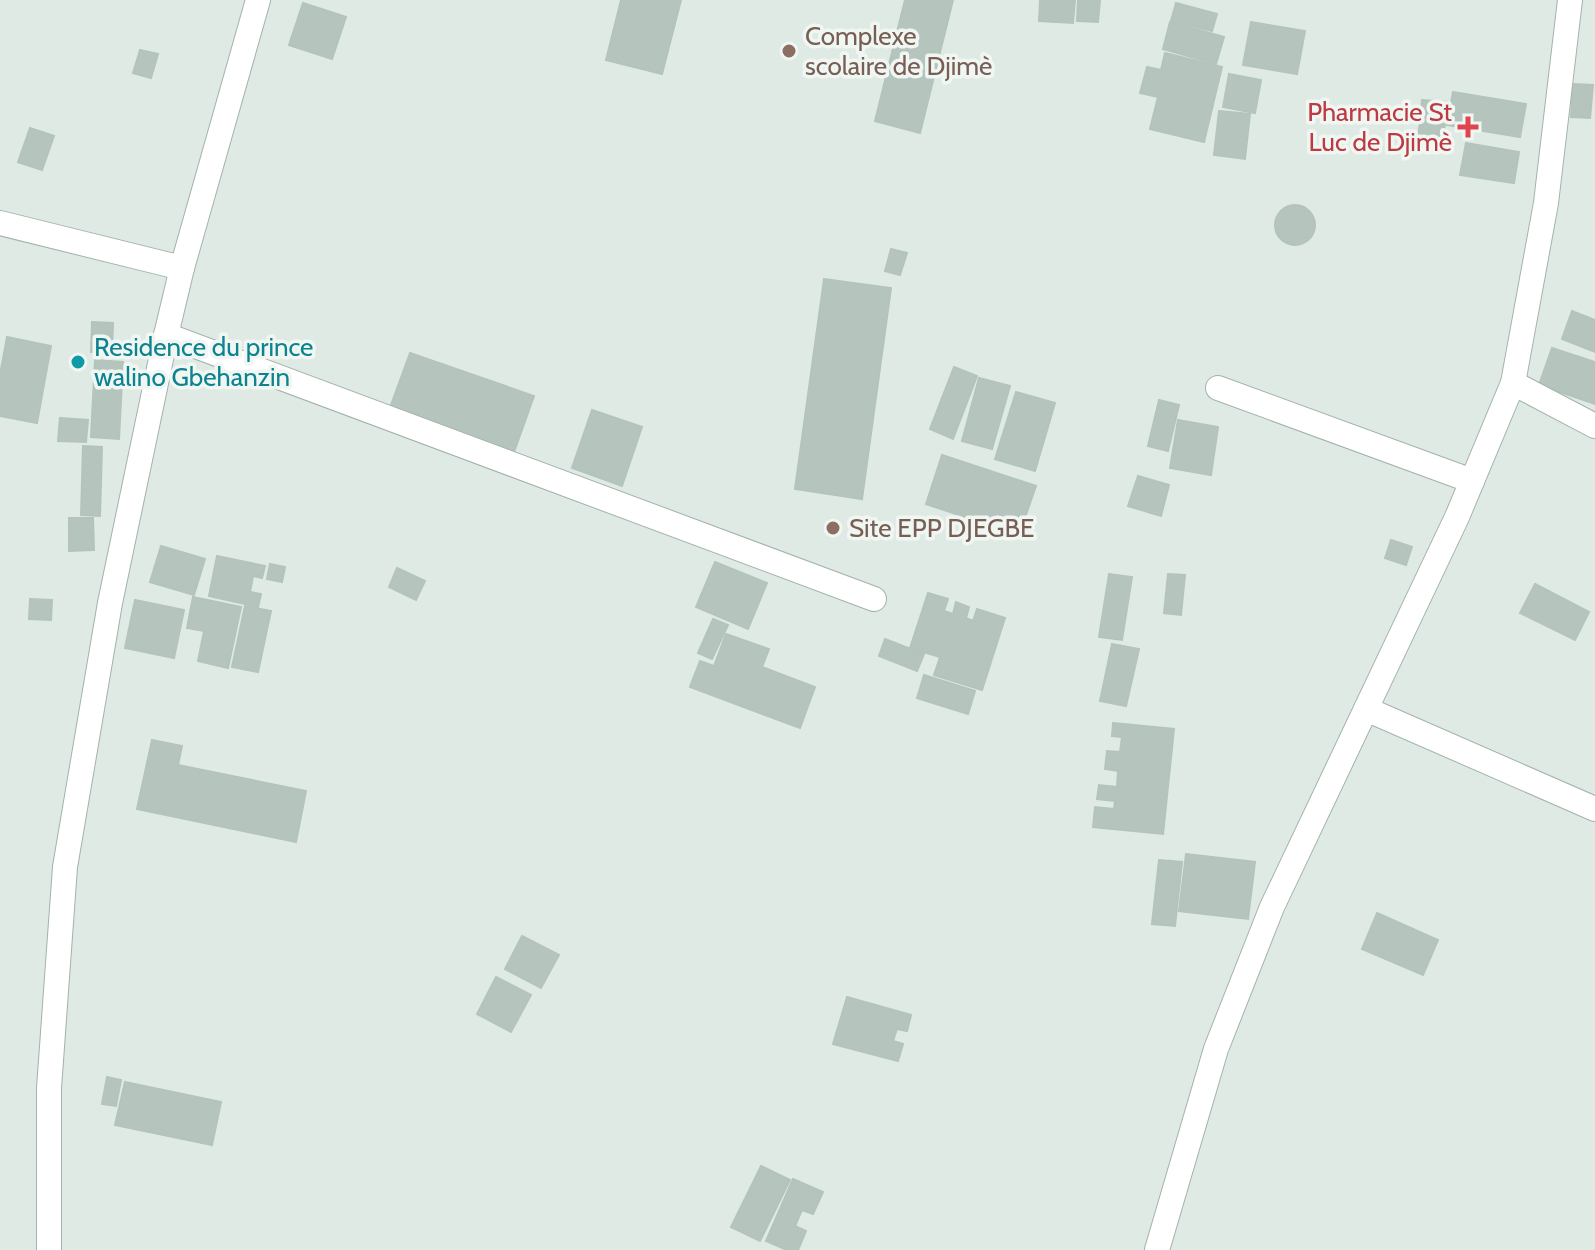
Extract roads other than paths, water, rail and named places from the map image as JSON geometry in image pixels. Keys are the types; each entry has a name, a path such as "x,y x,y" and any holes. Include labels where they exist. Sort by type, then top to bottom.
{"street":[{"path":"49,1250 49,1088 65,867 110,603 166,335 258,0"},
{"path":"1157,1250 1216,1049 1272,907 1472,481 1513,383 1546,203 1570,0"},
{"path":"0,223 182,268"},
{"path":"166,335 874,599"},
{"path":"1513,383 1595,426"},
{"path":"1218,388 1472,481"},
{"path":"1366,709 1595,809"}],"place":[{"name":"Complexe scolaire de Djimè","path":"789,51"},
{"name":"Pharmacie St Luc de Djimè","path":"1468,127"},
{"name":"Residence du prince walino Gbehanzin","path":"78,362"},
{"name":"Site EPP DJEGBE","path":"833,528"}]}
